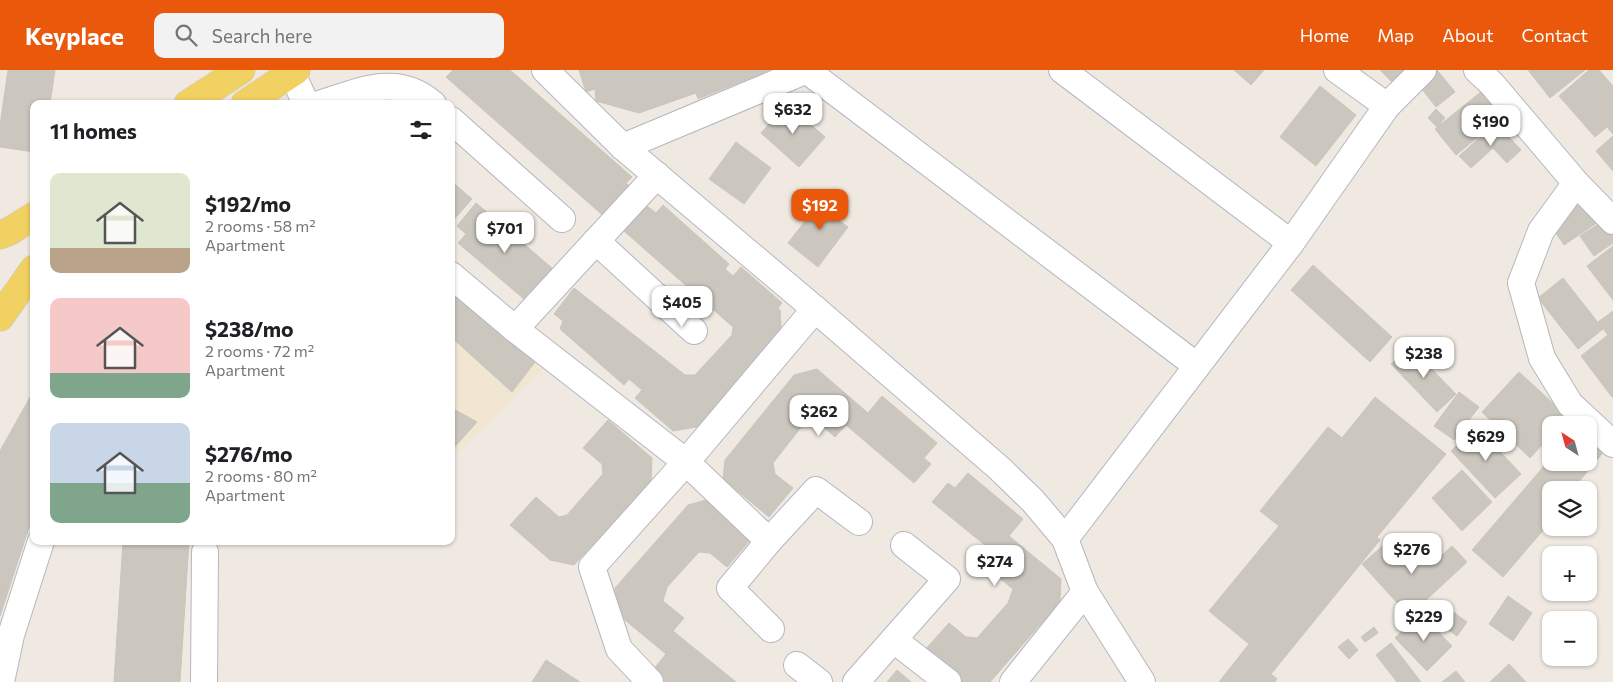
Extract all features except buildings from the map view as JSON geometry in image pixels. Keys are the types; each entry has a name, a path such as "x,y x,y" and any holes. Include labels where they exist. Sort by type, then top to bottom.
{"main road":[{"path":"194,100 241,70"},
{"path":"251,100 294,71"},
{"path":"0,284 30,262"},
{"path":"0,317 30,275"}],"street":[{"path":"545,70 623,147 815,309 999,468 1033,501 1065,539 1085,592 1142,682"},
{"path":"623,147 806,70 1197,366"},
{"path":"1062,70 1291,243"},
{"path":"1337,70 1387,106"},
{"path":"1065,539 1291,243 1387,106 1423,70"},
{"path":"294,71 305,100"},
{"path":"1493,75 1576,183 1613,221"},
{"path":"332,100 367,89 390,86 416,92 427,100"},
{"path":"455,124 562,219"},
{"path":"515,329 657,175"},
{"path":"1576,183 1542,231 1521,283 1542,358 1570,404 1613,444"},
{"path":"596,241 694,331"},
{"path":"455,278 515,329 686,462 769,541"},
{"path":"650,682 619,649 592,568 686,462 815,309"},
{"path":"771,630 730,588 769,541 816,490 860,522"},
{"path":"0,682 11,635 41,545"},
{"path":"856,682 947,578 904,545"},
{"path":"204,682 205,552"},
{"path":"1013,682 1085,592"},
{"path":"1030,682 1085,592"},
{"path":"894,640 948,682"},
{"path":"797,665 819,682"}],"shaded area":[{"path":"455,287 548,364 455,456"}]}
